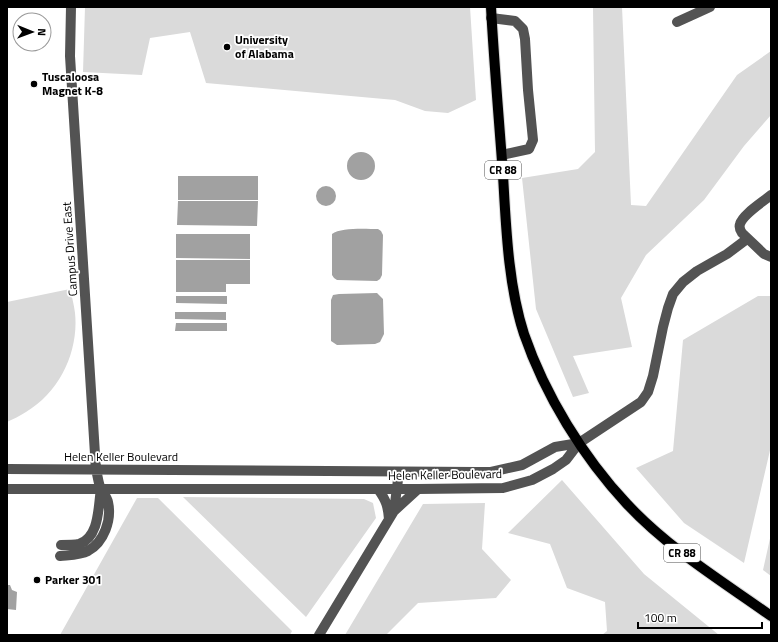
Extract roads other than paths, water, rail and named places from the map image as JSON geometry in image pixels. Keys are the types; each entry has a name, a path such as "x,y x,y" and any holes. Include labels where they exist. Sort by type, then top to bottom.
{"main road":[{"name":"CR 88","path":"490,7 509,254 516,298 524,332 546,384 579,443 603,476 628,505 670,544 771,616"}],"street":[{"name":"Campus Drive East","path":"60,551 72,555 87,552 95,546 101,539 107,525 109,510 108,501 101,489 96,470 70,56 71,7"},
{"path":"677,22 710,7"},
{"path":"491,18 516,22 523,29 525,39 533,140 529,149 502,155"},
{"path":"771,195 743,218 740,224 742,233 764,254 771,257"},
{"path":"579,443 641,402 648,392 668,308 674,294 683,282 697,271 748,239"},
{"name":"Helen Keller Boulevard","path":"7,469 491,472 522,465 555,447 579,443"},
{"name":"Helen Keller Boulevard","path":"7,489 503,488 514,486 542,475 566,460 579,443"},
{"path":"392,515 399,472"},
{"path":"378,489 385,498 392,515"},
{"path":"319,635 392,515 418,489"}],"place":[{"name":"University of Alabama","path":"227,47"},
{"name":"Tuscaloosa Magnet K-8","path":"34,84"},
{"name":"Parker 301","path":"37,580"}]}
